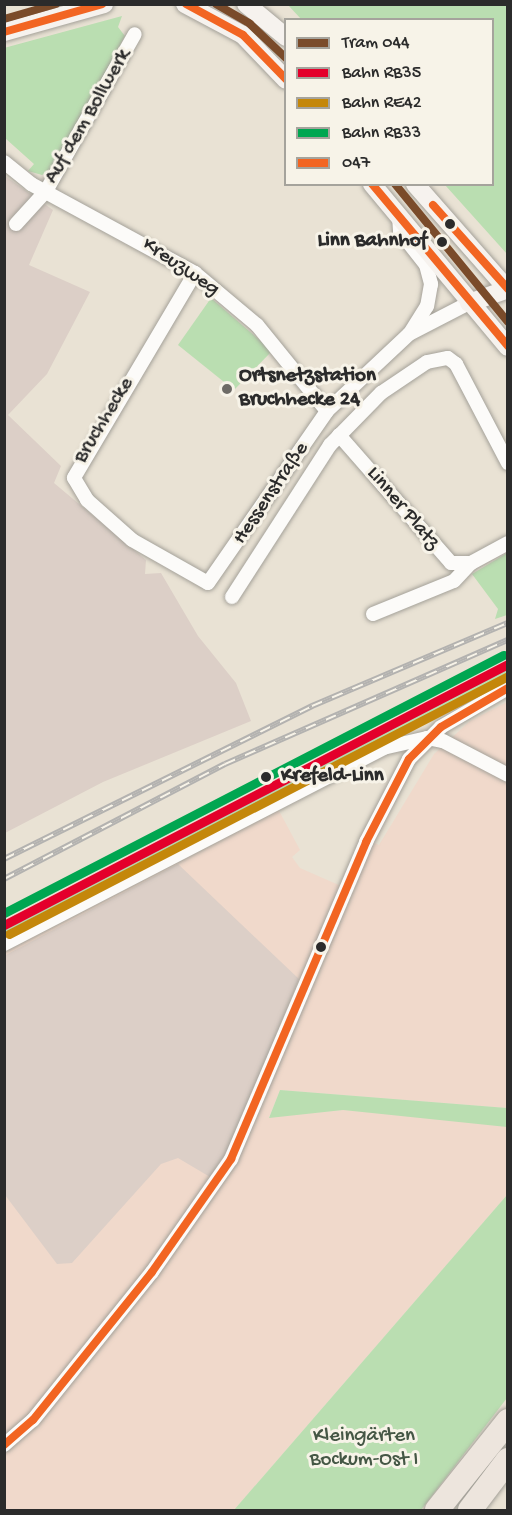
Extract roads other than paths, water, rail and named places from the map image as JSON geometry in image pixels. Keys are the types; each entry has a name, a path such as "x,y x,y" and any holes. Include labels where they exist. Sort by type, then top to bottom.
{"highway":[{"path":"436,1510 507,1421"},
{"path":"470,1510 507,1460"}],"main road":[{"path":"4,32 104,4"},
{"path":"185,4 243,35 284,80"},
{"path":"246,4 284,36"},
{"path":"374,186 399,216 497,295"},
{"path":"416,186 497,295 507,347"}],"street":[{"name":"Auf dem Bollwerk","path":"16,224 46,191 135,34"},
{"name":"Kreuzweg","path":"4,162 46,191 195,273 256,325 327,411"},
{"path":"384,186 468,289 497,295"},
{"name":"Hessenstraße","path":"213,581 327,411 410,334 426,306 431,284 426,265 400,232 399,216"},
{"name":"Bruchhecke","path":"195,273 74,478 87,500 132,540 192,579 213,581"},
{"name":"Hessenstraße","path":"410,334 497,295"},
{"path":"232,597 339,435 381,393 427,362 448,358 456,364 507,463"},
{"name":"Linner Platz","path":"339,435 441,556 451,563 471,563"},
{"path":"373,614 454,581 471,563 507,543"},
{"path":"4,944 364,756 426,738 507,688"},
{"path":"426,738 443,741 507,775"},
{"path":"4,1445 33,1420 152,1272 227,1167 253,1118 384,803 426,738"}],"railway":[{"path":"4,859 312,706 508,623"},
{"path":"4,879 225,764 508,640"}],"tram line":[{"name":"044","path":"4,19 56,4"},
{"name":"044","path":"216,4 250,24 284,56"},
{"name":"044","path":"397,186 508,322"}],"rail line":[{"name":"RB33","path":"4,913 503,655"},
{"name":"RB35","path":"4,925 508,664"},
{"name":"RE42","path":"9,934 508,676"}],"place":[{"name":"Linn Bahnhof","path":"442,242"},
{"name":"Ortsnetzstation Bruchhecke 24","path":"227,389"},
{"name":"Krefeld-Linn","path":"266,777"}],"park label":[{"name":"Kleingärten Bockum-Ost I","path":"364,1449"}]}
